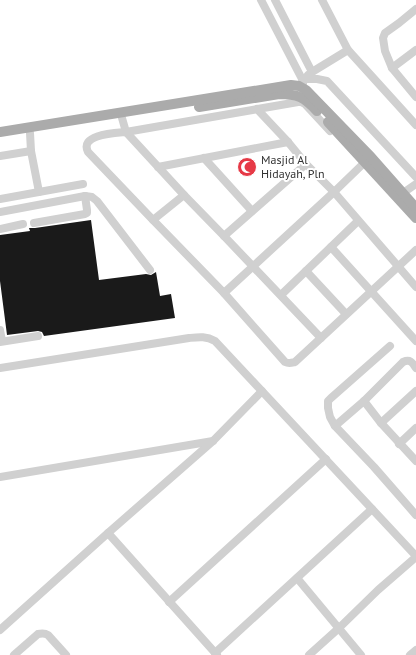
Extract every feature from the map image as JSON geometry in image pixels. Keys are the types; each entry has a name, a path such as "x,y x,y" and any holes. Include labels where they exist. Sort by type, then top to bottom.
{"main road":[{"path":"0,139 122,118 165,108 302,83 306,90 371,157 416,208"},
{"path":"0,132 165,108 279,94 296,96 309,102 363,163 416,218"}],"street":[{"path":"261,0 302,83"},
{"path":"275,0 312,72"},
{"path":"322,0 348,50 416,125"},
{"path":"415,95 392,68 385,51 383,38 385,33 416,9"},
{"path":"302,83 312,72 348,50"},
{"path":"392,68 416,50"},
{"path":"302,83 318,78 327,81 416,178"},
{"path":"416,223 363,163 303,102 126,132 103,134 95,137 86,145 87,149 224,293 285,362 290,364 295,362 416,250"},
{"path":"257,109 306,164 334,192 416,287"},
{"path":"122,118 126,132 321,338"},
{"path":"30,133 31,151 38,192"},
{"path":"158,167 288,142"},
{"path":"0,156 31,151"},
{"path":"204,158 252,211"},
{"path":"224,293 334,192 363,163"},
{"path":"224,236 306,164"},
{"path":"0,199 83,184"},
{"path":"403,193 416,184"},
{"path":"153,220 184,195"},
{"path":"0,212 85,196 92,197 97,201 150,270"},
{"path":"34,223 87,213 85,196"},
{"path":"280,295 358,221"},
{"path":"0,228 23,224"},
{"path":"331,247 416,341"},
{"path":"306,270 346,314"},
{"path":"0,330 1,341 38,336"},
{"path":"0,368 182,339 205,337 211,338 215,341 416,556 309,655"},
{"path":"390,346 328,401 329,412 336,426 416,514"},
{"path":"336,426 364,401 403,362 408,360 416,368"},
{"path":"0,630 213,441 262,391"},
{"path":"381,423 416,391"},
{"path":"364,401 381,423 416,461"},
{"path":"400,444 416,428"},
{"path":"0,477 213,441"},
{"path":"169,602 326,459"},
{"path":"108,533 216,654 372,508"},
{"path":"296,578 361,655"},
{"path":"14,655 38,634 45,633 66,655"},
{"path":"410,655 416,650"}],"building":[{"path":"91,220 99,280 146,274 151,275 156,272 160,296 171,294 175,318 44,336 42,332 38,331 7,335 0,281 0,235 30,231 29,228"}],"place":[{"name":"Masjid Al Hidayah, Pln","path":"247,167"}]}
